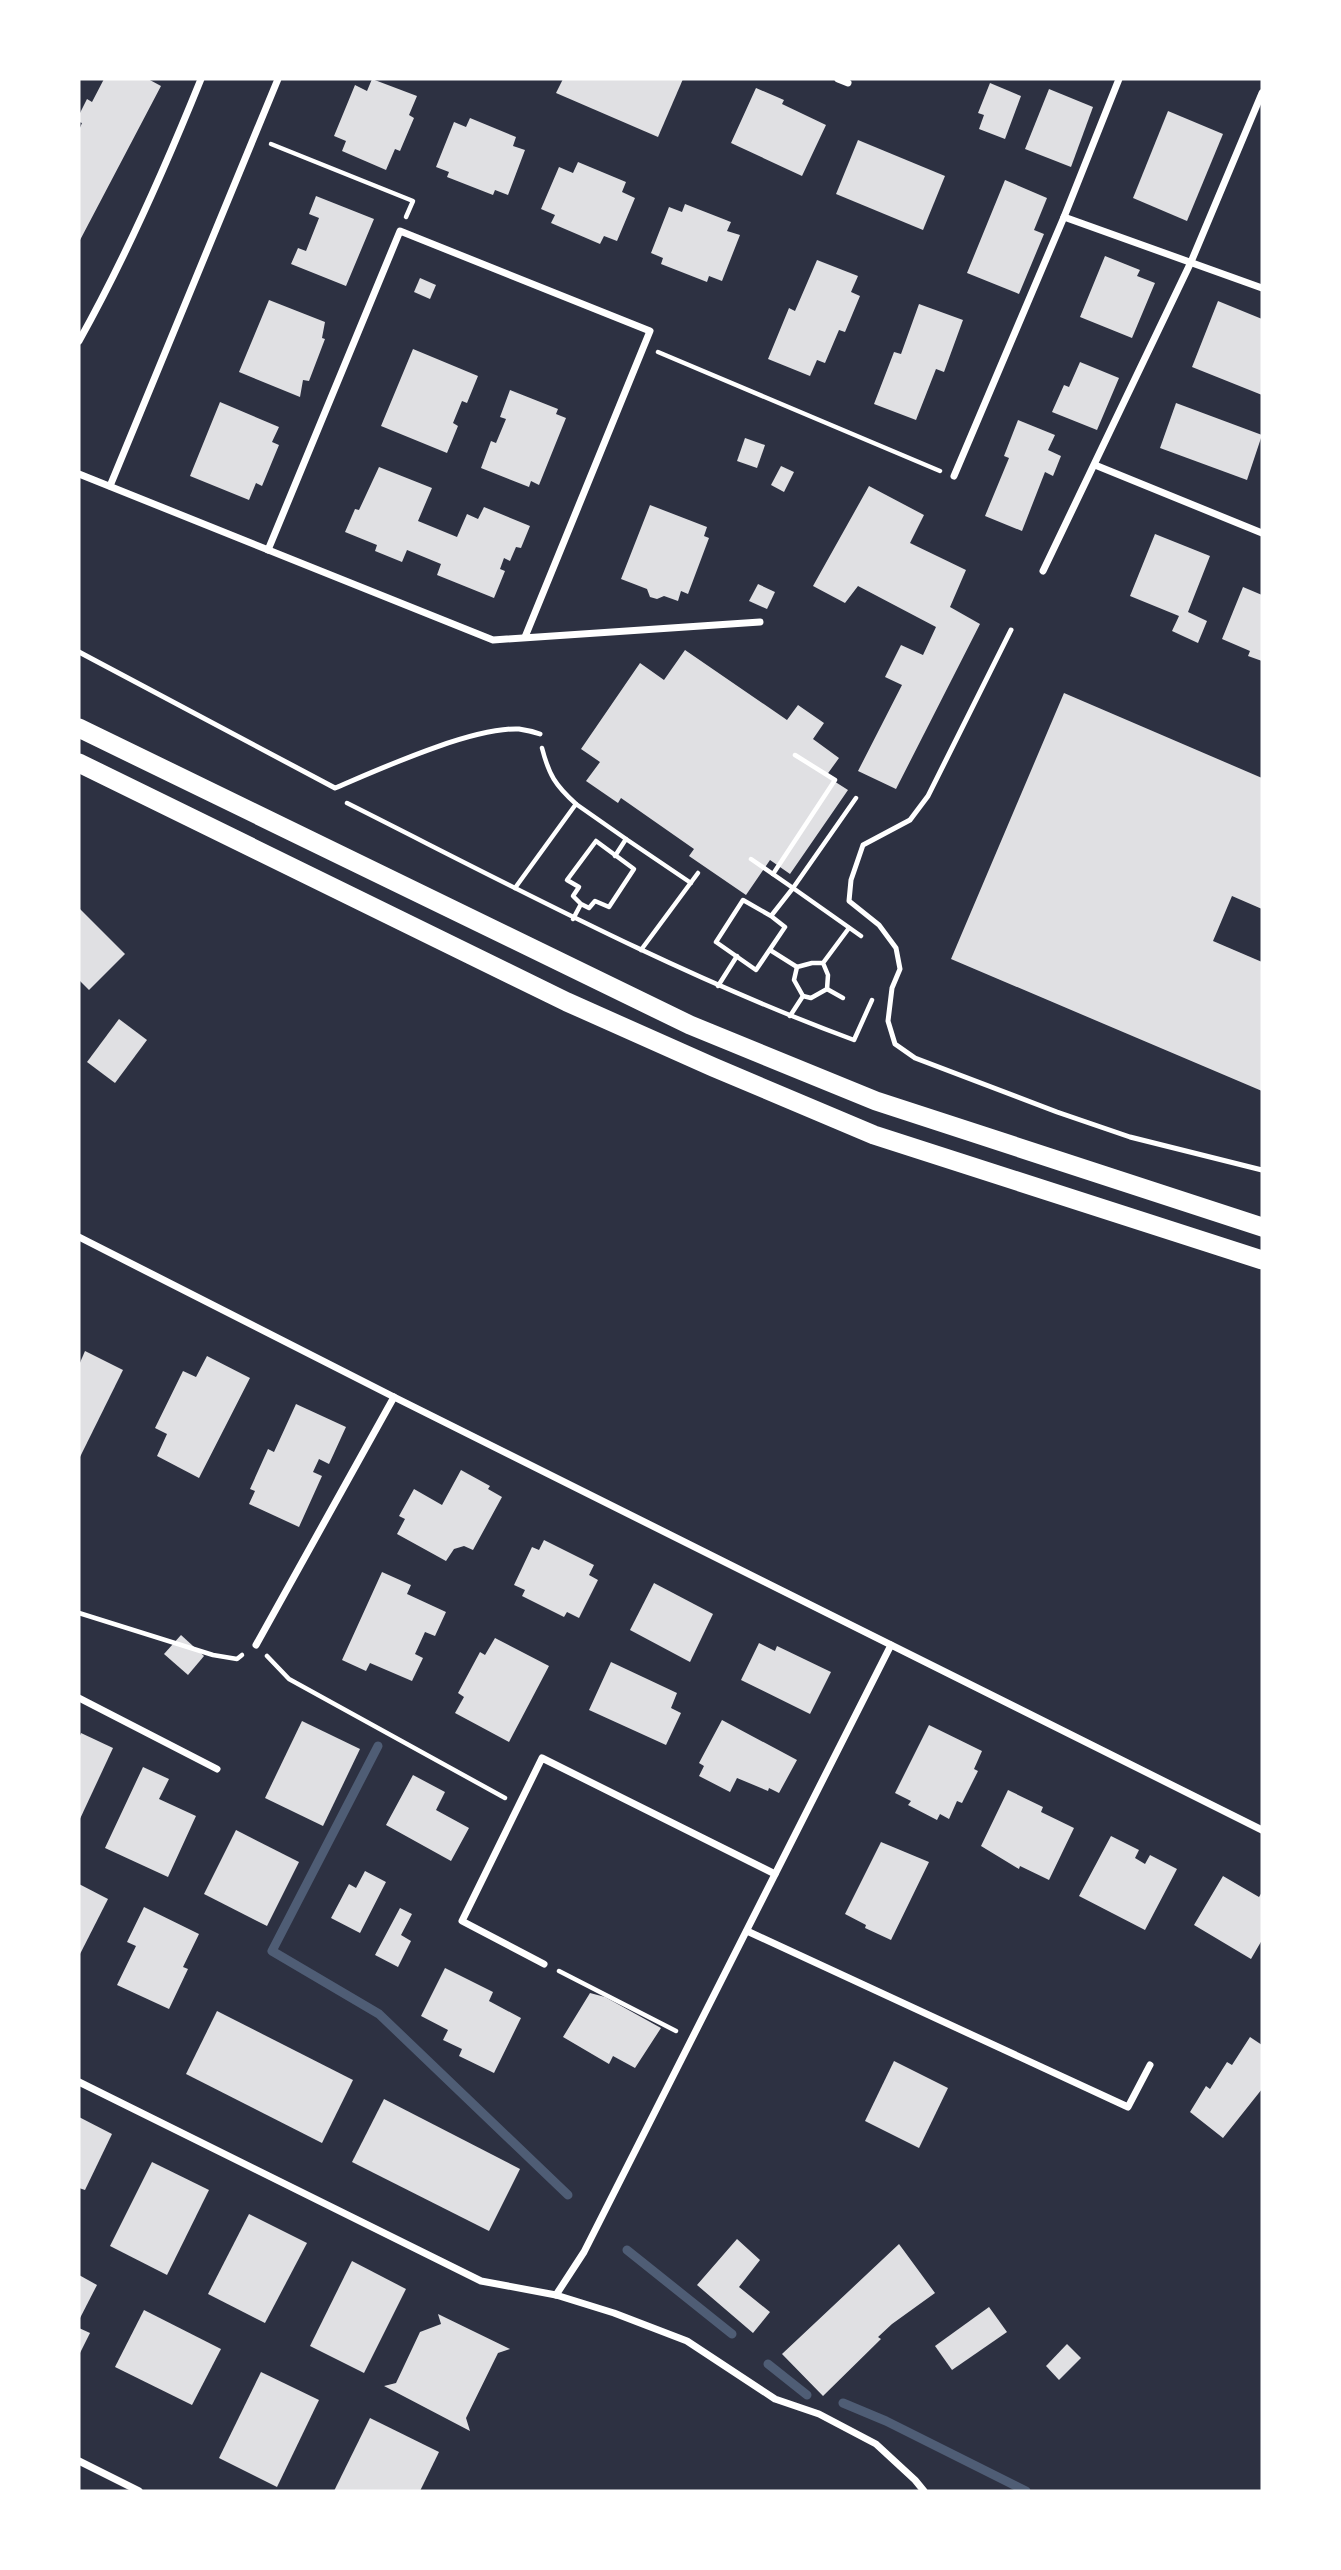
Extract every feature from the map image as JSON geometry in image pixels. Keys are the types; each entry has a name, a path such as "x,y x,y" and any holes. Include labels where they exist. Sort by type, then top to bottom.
{"highway":[{"path":"79,728 690,1025 876,1101 1262,1227"},
{"path":"79,763 567,1002 738,1078 874,1135 1262,1260"}],"street":[{"path":"79,341 108,289 201,79"},
{"path":"110,486 278,79"},
{"path":"838,79 848,83"},
{"path":"954,477 1119,79"},
{"path":"1042,571 1191,262 1262,93"},
{"path":"1063,217 1262,288"},
{"path":"268,550 400,231 650,331 525,637"},
{"path":"1095,465 1262,533"},
{"path":"79,474 493,640 761,622"},
{"path":"79,1237 394,1398 1262,1830"},
{"path":"256,1645 394,1398"},
{"path":"556,2295 584,2252 891,1645"},
{"path":"79,1698 217,1769"},
{"path":"544,1964 462,1921 542,1758 775,1874"},
{"path":"747,1931 1128,2107 1150,2065"},
{"path":"79,2082 481,2281 556,2295 614,2313 687,2341 775,2399 819,2414 876,2444 915,2480 923,2491"},
{"path":"79,2461 139,2491"}],"lane":[{"path":"1011,630 928,796 910,820 863,845 851,880 849,901 879,925 896,948 900,969 892,988 888,1021 895,1044 915,1058 1057,1112 1130,1137 1262,1170"},
{"path":"79,652 335,788 386,766 492,732 520,729 540,734"}],"path":[{"path":"254,137 413,201 400,231"},
{"path":"644,346 954,477"},
{"path":"542,744 548,771 558,787 576,804 691,883"},
{"path":"774,874 835,780 795,755"},
{"path":"352,794 341,800 573,919 790,1016 854,1040 875,993"},
{"path":"771,916 856,798"},
{"path":"515,888 576,804"},
{"path":"615,856 626,839"},
{"path":"596,841 634,869 609,907 595,901 589,908 581,904 573,896 579,887 567,880 596,841"},
{"path":"751,859 867,940"},
{"path":"641,950 698,873"},
{"path":"743,900 771,916 785,928 756,970 716,942 743,900"},
{"path":"573,919 581,904"},
{"path":"824,963 849,928"},
{"path":"770,950 797,967 824,963"},
{"path":"718,986 737,956"},
{"path":"824,963 828,975 827,989"},
{"path":"797,967 794,980 803,996 811,998 827,989"},
{"path":"827,989 843,998"},
{"path":"790,1016 803,996"},
{"path":"79,1613 213,1655 237,1659 256,1645 289,1679 518,1805"},
{"path":"544,1964 692,2039"}],"building":[{"path":"104,79 148,79 161,86 79,242 79,130 82,123 79,122 79,115 87,99 92,102"},
{"path":"372,79 417,96 409,115 414,118 400,151 395,149 386,170 342,151 346,141 334,136 355,85 367,91"},
{"path":"563,79 683,79 658,137 556,93"},
{"path":"990,83 1021,96 1005,139 979,129 984,115 978,113"},
{"path":"756,88 784,100 782,104 826,125 802,176 731,143"},
{"path":"1049,89 1093,107 1071,167 1025,149"},
{"path":"1168,111 1223,134 1187,221 1133,198"},
{"path":"470,118 516,137 513,146 525,150 508,195 495,190 493,195 447,177 449,172 436,167 454,122 466,127"},
{"path":"858,140 945,176 923,230 836,194"},
{"path":"578,162 626,182 622,192 635,198 617,241 604,236 600,244 551,223 555,215 541,209 559,167 573,173"},
{"path":"1005,180 1047,198 1034,230 1044,234 1019,294 967,273"},
{"path":"316,196 374,219 346,286 291,264 298,248 306,251 319,218 309,214"},
{"path":"685,204 731,222 727,231 740,235 722,281 709,276 707,282 661,264 663,258 651,253 669,207 682,212"},
{"path":"1105,256 1140,270 1137,276 1155,283 1132,338 1080,317"},
{"path":"817,260 858,276 851,292 860,296 845,332 839,330 825,363 817,360 810,376 768,359 789,308 795,311"},
{"path":"420,278 436,285 430,299 414,292"},
{"path":"269,300 325,322 322,338 325,339 309,381 303,380 300,397 239,372"},
{"path":"1218,301 1262,319 1262,395 1192,367"},
{"path":"919,304 963,320 944,372 936,369 916,420 874,404 894,352 901,354"},
{"path":"413,349 478,376 467,403 462,401 453,423 458,426 447,453 381,426"},
{"path":"1080,362 1119,378 1097,430 1052,412 1064,385 1069,387"},
{"path":"510,390 558,409 556,414 566,418 539,485 531,481 529,487 481,468 491,441 496,443 506,419 500,417"},
{"path":"220,402 279,427 272,442 279,445 262,486 256,483 249,500 190,476"},
{"path":"1176,403 1262,435 1247,480 1160,448"},
{"path":"1018,420 1055,435 1048,450 1061,456 1053,476 1045,472 1022,531 985,516 1009,458 1004,456"},
{"path":"745,438 765,445 757,468 737,461"},
{"path":"781,466 794,472 784,492 771,485"},
{"path":"379,467 432,488 418,521 457,537 467,514 478,519 484,507 530,526 521,548 516,547 510,561 504,558 500,569 505,571 494,598 437,575 441,564 407,550 402,562 375,551 377,545 345,532 355,509 359,510"},
{"path":"869,486 924,515 910,543 966,570 950,607 980,624 896,789 858,771 902,685 885,677 901,645 923,655 936,627 858,586 845,603 813,586"},
{"path":"650,505 707,527 704,536 709,538 688,594 681,591 678,601 664,596 657,599 650,597 647,589 621,579"},
{"path":"1155,534 1210,556 1188,612 1207,621 1198,643 1172,631 1179,616 1130,596"},
{"path":"758,584 775,592 767,609 749,601"},
{"path":"1243,587 1262,595 1262,661 1248,656 1250,651 1222,639"},
{"path":"685,650 787,720 798,705 824,723 813,739 839,758 826,776 848,790 790,874 770,860 746,895 689,856 694,849 621,798 618,803 586,781 600,762 581,749 640,663 664,680"},
{"path":"1064,693 1262,778 1262,909 1232,896 1213,941 1262,962 1262,1091 951,959"},
{"path":"79,908 125,954 89,990 79,980"},
{"path":"119,1019 147,1040 115,1083 87,1062"},
{"path":"85,1351 123,1370 79,1459 79,1365"},
{"path":"207,1356 250,1378 199,1478 157,1456 167,1434 155,1428 183,1371 196,1377"},
{"path":"296,1404 346,1427 329,1464 319,1459 313,1472 322,1476 299,1527 249,1504 255,1491 250,1489 268,1449 274,1452"},
{"path":"461,1470 490,1486 488,1489 502,1497 473,1550 464,1546 454,1549 446,1561 397,1534 405,1519 399,1516 414,1489 442,1505"},
{"path":"544,1540 594,1565 589,1575 598,1580 579,1618 567,1612 564,1617 522,1596 525,1590 514,1585 532,1547 539,1550"},
{"path":"382,1572 411,1585 407,1594 446,1612 435,1636 425,1632 415,1654 423,1658 412,1681 370,1663 366,1671 342,1660"},
{"path":"654,1583 713,1614 690,1662 630,1630"},
{"path":"181,1635 204,1656 188,1675 164,1654"},
{"path":"495,1638 549,1666 509,1742 455,1713 464,1697 458,1693 480,1652 485,1655"},
{"path":"759,1643 775,1651 777,1646 831,1672 810,1714 741,1680"},
{"path":"611,1662 677,1693 671,1708 681,1713 666,1745 589,1710"},
{"path":"722,1720 797,1760 779,1793 737,1778 730,1792 699,1776 704,1766 699,1763"},
{"path":"302,1721 360,1749 323,1826 265,1798"},
{"path":"929,1725 982,1751 974,1769 978,1771 962,1803 957,1801 949,1819 940,1814 937,1820 908,1805 911,1801 895,1793"},
{"path":"81,1733 113,1748 79,1821 79,1738"},
{"path":"143,1767 169,1779 159,1799 196,1816 168,1877 105,1848"},
{"path":"413,1775 445,1792 436,1810 469,1828 451,1861 386,1825"},
{"path":"1008,1790 1043,1807 1041,1812 1074,1828 1049,1880 1020,1866 1019,1869 981,1846"},
{"path":"236,1830 299,1862 267,1926 204,1894"},
{"path":"1111,1836 1139,1850 1135,1858 1145,1864 1150,1855 1177,1869 1145,1930 1079,1896"},
{"path":"881,1842 929,1862 891,1940 865,1928 866,1925 845,1914"},
{"path":"365,1871 386,1882 360,1933 331,1918 349,1884 356,1888"},
{"path":"1223,1876 1259,1897 1262,1892 1262,1940 1251,1959 1194,1925"},
{"path":"79,1884 108,1899 79,1956"},
{"path":"144,1907 199,1934 183,1967 188,1969 169,2009 117,1985 136,1946 127,1942"},
{"path":"400,1908 412,1914 401,1935 411,1941 398,1967 375,1955"},
{"path":"445,1968 493,1992 489,2001 521,2018 494,2073 459,2056 462,2049 443,2040 448,2030 421,2016"},
{"path":"590,1993 605,1997 661,2028 635,2068 613,2056 609,2064 563,2037"},
{"path":"217,2011 353,2080 322,2143 186,2074"},
{"path":"1250,2037 1262,2045 1262,2089 1223,2138 1190,2112 1206,2086 1210,2089 1227,2062 1232,2065"},
{"path":"894,2061 948,2088 919,2148 865,2121"},
{"path":"384,2099 520,2169 489,2231 352,2162"},
{"path":"79,2117 112,2134 85,2190 79,2188"},
{"path":"152,2162 209,2190 167,2275 110,2246"},
{"path":"249,2214 307,2243 265,2323 208,2294"},
{"path":"737,2239 760,2260 739,2287 770,2312 753,2333 697,2285"},
{"path":"899,2244 935,2293 892,2324 878,2337 881,2339 823,2396 782,2354"},
{"path":"352,2261 406,2289 364,2373 310,2346"},
{"path":"79,2275 97,2285 79,2320"},
{"path":"989,2307 1007,2332 952,2370 935,2346"},
{"path":"144,2310 221,2349 192,2405 115,2367"},
{"path":"438,2314 510,2349 498,2353 466,2418 470,2431 384,2386 396,2383 420,2332 441,2324"},
{"path":"79,2328 90,2333 79,2355"},
{"path":"1067,2344 1081,2358 1059,2380 1046,2366"},
{"path":"261,2372 319,2400 277,2487 219,2458"},
{"path":"370,2418 439,2452 420,2491 334,2491"}],"waterway":[{"path":"378,1746 272,1951 379,2014 568,2195"},
{"path":"627,2250 732,2334"},
{"path":"768,2364 807,2395"},
{"path":"843,2403 886,2421 1026,2491"}]}
